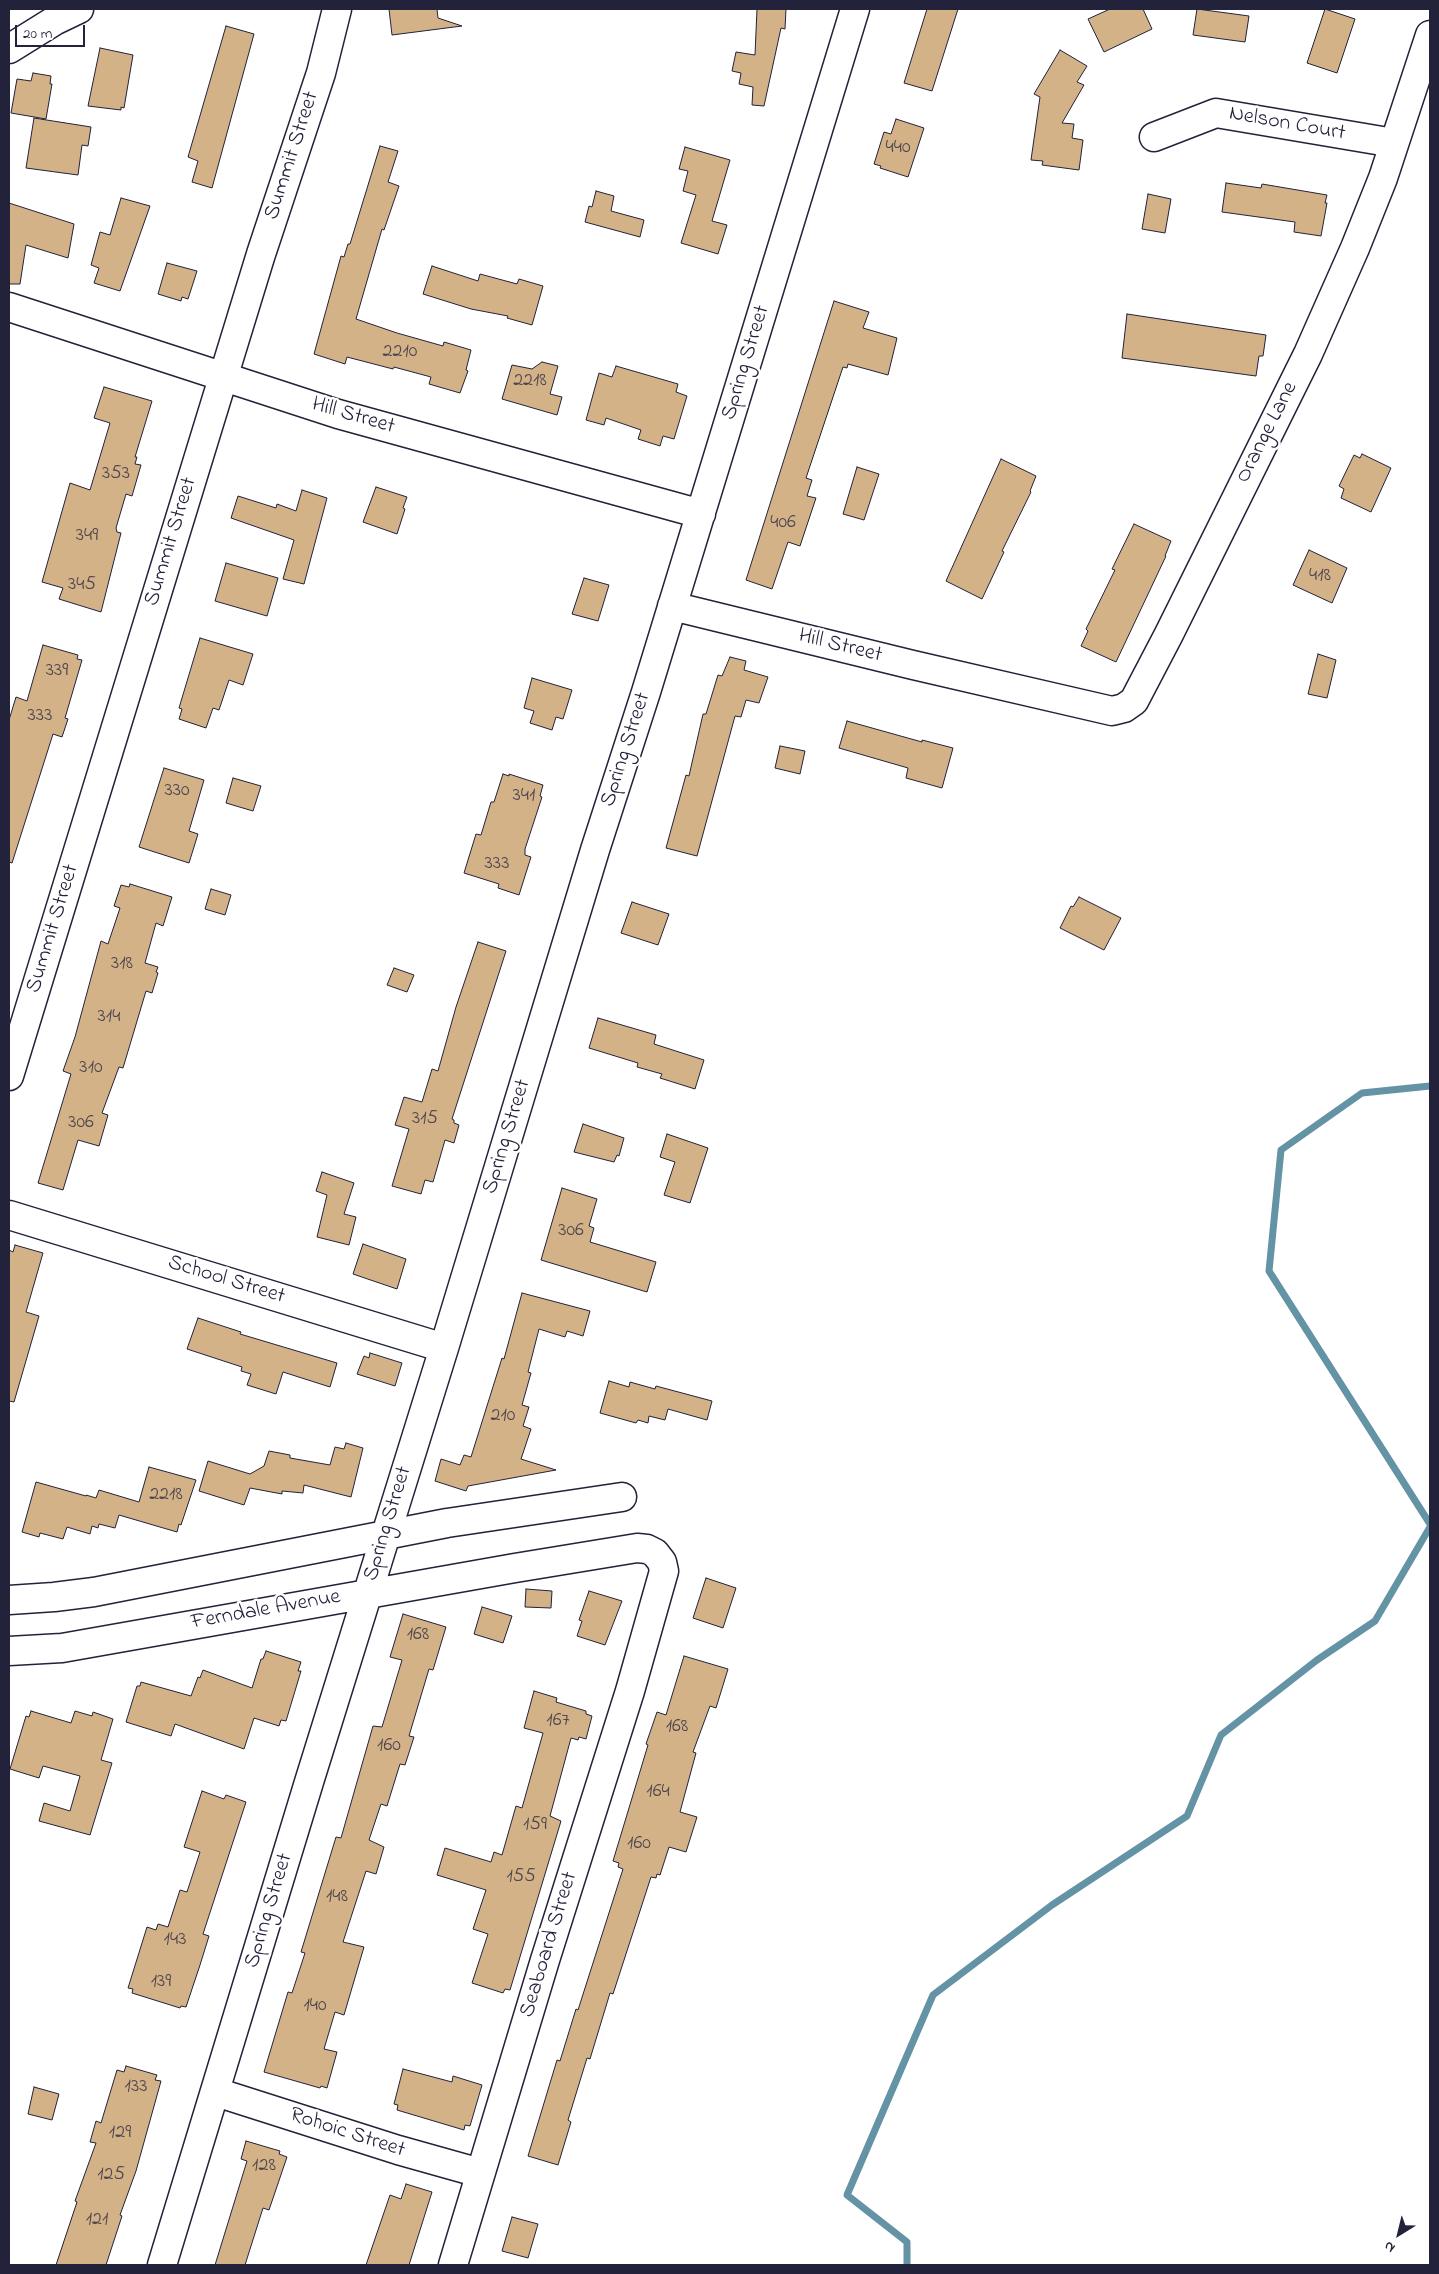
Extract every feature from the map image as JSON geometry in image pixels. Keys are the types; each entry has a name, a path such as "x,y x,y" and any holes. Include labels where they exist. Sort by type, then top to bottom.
{"street":[{"path":"9,49 54,21 79,9"},
{"name":"Summit Street","path":"9,1076 261,254 320,73 337,9"},
{"name":"Spring Street","path":"162,2265 444,1348 594,850 701,514 855,9"},
{"name":"Orange Lane","path":"1008,687 1112,711 1124,708 1134,701 1308,354 1355,248 1394,143 1430,35"},
{"name":"Nelson Court","path":"1154,137 1216,113 1394,143"},
{"name":"Hill Street","path":"9,307 338,414 701,514"},
{"name":"Hill Street","path":"672,606 1008,687"},
{"name":"School Street","path":"9,1215 444,1348"},
{"path":"9,1600 94,1592 447,1523 622,1497"},
{"name":"Ferndale Avenue","path":"9,1651 62,1648 637,1548 647,1549 655,1553 662,1562 664,1571 649,1624"},
{"name":"Seaboard Street","path":"453,2265 649,1624"},
{"name":"Rohoic Street","path":"216,2092 398,2150 480,2173"}],"building":[{"path":"389,9 437,9 438,18 462,26 392,35"},
{"path":"757,9 786,9 785,29 781,28 764,106 752,105 753,87 739,84 741,73 732,71 736,52 755,55"},
{"path":"927,9 958,9 932,91 904,83"},
{"path":"1110,9 1143,9 1152,29 1104,52 1088,19"},
{"path":"1197,9 1249,16 1245,42 1193,35"},
{"path":"1325,9 1355,19 1337,73 1307,63"},
{"path":"226,26 254,34 212,188 192,182 198,161 188,157"},
{"path":"100,48 133,55 124,108 121,107 121,110 88,106"},
{"path":"1060,50 1087,66 1077,82 1084,85 1062,123 1074,124 1072,138 1083,140 1079,170 1042,165 1043,161 1031,160 1040,97 1034,94"},
{"path":"33,73 51,76 50,84 52,84 46,119 11,113 17,79 31,81"},
{"path":"34,118 91,127 88,146 82,145 78,175 26,168"},
{"path":"896,119 924,128 908,177 880,168 881,166 874,164 884,132 891,134"},
{"path":"380,146 398,151 388,182 399,186 384,230 382,229 356,319 443,346 444,342 471,350 466,370 468,371 460,393 429,384 431,377 394,367 393,369 347,357 345,364 314,354 341,256 344,257 348,244 350,244"},
{"path":"685,147 730,160 712,221 727,225 718,254 681,243 696,195 683,191 688,171 679,169"},
{"path":"1226,183 1261,188 1262,184 1327,195 1321,236 1294,232 1295,222 1222,212"},
{"path":"596,191 614,196 611,211 644,220 640,237 585,222 589,206 592,207"},
{"path":"1148,194 1171,199 1165,233 1142,229"},
{"path":"121,198 150,206 120,291 94,283 99,268 91,265 100,232 110,235"},
{"path":"9,203 74,224 68,258 26,245 20,284 9,284"},
{"path":"167,263 197,271 188,299 182,297 181,301 158,294"},
{"path":"432,266 478,281 480,274 517,284 519,279 543,286 532,325 507,318 508,316 471,309 423,294"},
{"path":"834,301 869,312 863,328 897,338 888,375 848,364 847,368 843,367 806,478 812,480 807,496 816,498 800,546 788,542 772,589 746,580"},
{"path":"1127,314 1266,335 1263,356 1259,356 1256,376 1122,358"},
{"path":"542,362 558,366 550,394 562,397 557,415 502,399 512,365 532,369"},
{"path":"616,366 678,384 676,392 687,396 674,439 663,436 660,446 638,439 641,430 606,418 604,425 586,420 599,373 612,377"},
{"path":"104,387 152,401 135,457 137,457 135,464 141,465 132,496 126,494 116,528 117,532 121,533 101,612 59,599 63,588 42,582 70,483 90,490 110,423 94,418"},
{"path":"1362,454 1391,468 1371,512 1341,498 1344,489 1339,486 1354,455 1360,458"},
{"path":"1001,459 1036,476 1031,492 1002,551 1004,552 982,599 946,581"},
{"path":"857,467 879,474 864,520 843,514"},
{"path":"376,487 407,497 397,534 363,522"},
{"path":"302,490 327,498 304,584 283,579 294,540 231,518 238,496 276,508 277,504 296,511"},
{"path":"1134,524 1171,541 1166,556 1116,662 1081,646 1088,631 1086,629 1115,570 1112,569"},
{"path":"1309,550 1347,568 1332,603 1293,585"},
{"path":"226,563 278,578 267,616 215,601"},
{"path":"584,578 609,585 598,621 572,614"},
{"path":"200,638 253,654 243,685 229,680 219,710 213,708 206,728 179,719 182,709 179,708"},
{"path":"43,645 78,655 77,659 82,660 65,718 68,719 62,737 53,734 12,863 9,862 9,720 16,697 27,701"},
{"path":"1318,654 1336,660 1327,698 1308,694"},
{"path":"730,657 746,661 744,670 768,677 759,703 746,700 741,717 735,716 697,856 666,848 686,775 689,776 703,714 706,714 718,675 722,676"},
{"path":"532,678 572,690 563,719 556,717 552,730 530,723 534,711 524,708"},
{"path":"847,721 922,742 922,740 953,748 942,788 906,778 908,768 839,748"},
{"path":"780,746 805,751 800,774 775,768"},
{"path":"164,768 204,780 189,831 198,834 189,863 139,847"},
{"path":"503,774 509,776 509,774 543,785 540,796 542,797 525,849 525,855 531,857 519,895 498,888 499,884 464,873 476,834 481,835 491,802 494,802"},
{"path":"233,778 261,786 253,811 226,803"},
{"path":"130,884 172,897 163,926 156,923 145,963 158,967 156,972 158,973 152,993 146,991 123,1068 119,1067 102,1113 108,1115 99,1146 78,1140 63,1190 38,1183 71,1074 63,1071 75,1037 101,941 108,944 120,908 114,906 121,885 129,887"},
{"path":"211,889 231,895 225,915 205,909"},
{"path":"1079,897 1121,918 1104,950 1060,928 1071,906 1073,907"},
{"path":"632,902 669,914 658,945 621,933"},
{"path":"478,942 506,951 452,1119 454,1123 459,1125 454,1143 445,1140 433,1182 425,1180 421,1194 392,1186 409,1129 395,1125 404,1097 422,1102 432,1069 438,1071 456,1007"},
{"path":"394,968 414,975 407,992 387,985"},
{"path":"598,1018 656,1035 654,1044 704,1060 695,1089 660,1078 662,1074 637,1067 638,1063 589,1048"},
{"path":"583,1124 624,1138 619,1156 617,1155 614,1162 574,1152"},
{"path":"667,1134 708,1148 690,1203 664,1195 675,1162 660,1157"},
{"path":"322,1172 354,1183 344,1214 356,1217 349,1245 317,1237 327,1195 316,1191"},
{"path":"562,1188 597,1199 589,1226 594,1228 590,1242 656,1262 647,1292 541,1260"},
{"path":"363,1244 406,1259 397,1289 353,1274"},
{"path":"15,1245 43,1253 26,1312 39,1316 14,1402 9,1401 9,1250 13,1252"},
{"path":"522,1293 590,1311 583,1336 567,1331 565,1337 539,1329 528,1372 531,1373 522,1405 529,1407 523,1426 531,1429 521,1459 556,1470 468,1486 466,1491 435,1481 441,1459 460,1465 464,1455 471,1457 502,1358 504,1359"},
{"path":"198,1318 241,1332 240,1334 337,1363 330,1387 283,1372 276,1394 247,1385 251,1374 241,1371 242,1367 187,1349"},
{"path":"370,1353 402,1363 395,1386 357,1374 364,1356 369,1358"},
{"path":"609,1381 629,1387 630,1382 655,1389 656,1386 712,1401 707,1420 668,1409 665,1420 649,1416 648,1423 638,1420 636,1423 600,1413"},
{"path":"346,1443 363,1448 351,1497 304,1485 303,1493 282,1491 282,1494 250,1488 244,1505 199,1491 208,1461 250,1474 264,1466 269,1451 290,1455 290,1458 330,1465 335,1447 344,1449"},
{"path":"149,1467 196,1480 177,1532 119,1515 115,1528 99,1524 98,1528 92,1526 90,1534 67,1527 63,1539 40,1533 39,1537 22,1532 36,1482 96,1498 99,1490 139,1502"},
{"path":"706,1578 736,1588 723,1628 693,1618"},
{"path":"526,1589 552,1591 551,1608 525,1607"},
{"path":"589,1591 622,1601 605,1645 577,1636 582,1621 579,1620"},
{"path":"482,1607 512,1616 503,1643 474,1634"},
{"path":"403,1614 446,1627 433,1670 429,1669 409,1736 414,1737 405,1765 400,1764 387,1806 381,1804 369,1840 384,1847 376,1874 366,1871 343,1942 364,1947 344,2015 335,2012 324,2049 337,2052 327,2088 321,2086 320,2088 264,2072 288,1992 292,1993 305,1953 301,1952 336,1837 341,1838 373,1726 382,1727 402,1660 390,1657"},
{"path":"266,1651 301,1662 298,1671 301,1671 286,1721 281,1720 279,1726 254,1718 244,1749 175,1724 171,1736 126,1722 137,1686 140,1686 141,1682 191,1696 198,1677 200,1678 203,1670 252,1688 261,1659 263,1659"},
{"path":"684,1656 728,1669 716,1708 710,1706 693,1752 696,1753 680,1812 697,1817 686,1852 669,1847 660,1875 657,1874 656,1878 651,1877 613,1994 610,1993 590,2059 587,2058 568,2120 571,2122 558,2165 528,2156 557,2060 560,2061 576,2009 578,2010 623,1869 618,1867 619,1863 613,1861 648,1745 646,1744 657,1712 666,1715"},
{"path":"534,1691 557,1698 556,1702 586,1711 586,1714 592,1716 586,1739 579,1737 578,1740 571,1738 550,1816 561,1821 510,1990 505,1989 503,1993 472,1983 488,1934 473,1929 486,1890 437,1875 445,1848 491,1862 494,1852 502,1855 516,1806 522,1808 543,1733 524,1728"},
{"path":"31,1711 71,1723 75,1711 92,1716 93,1712 113,1719 101,1760 112,1763 90,1835 39,1821 44,1803 70,1811 80,1776 43,1766 39,1778 10,1769 26,1716 29,1717"},
{"path":"202,1791 224,1799 226,1795 246,1802 203,1934 209,1936 200,1965 186,2007 181,2006 180,2008 132,1993 133,1989 128,1988 147,1927 156,1930 158,1924 168,1927 180,1890 187,1892 200,1852 184,1847"},
{"path":"126,2066 157,2075 155,2080 161,2081 136,2171 120,2215 122,2216 106,2265 56,2265 77,2202 75,2201 96,2143 90,2142 96,2121 101,2123 117,2070 124,2072"},
{"path":"403,2069 452,2082 453,2076 482,2085 470,2126 465,2125 464,2130 397,2110 398,2105 394,2104"},
{"path":"34,2087 59,2094 52,2120 28,2114"},
{"path":"246,2141 280,2151 279,2154 287,2157 269,2210 263,2208 245,2265 215,2265 247,2161 241,2159"},
{"path":"406,2184 432,2192 409,2265 366,2265 390,2195 401,2199"},
{"path":"512,2217 538,2224 528,2258 502,2251"}],"waterway":[{"path":"1430,1086 1362,1093 1281,1150 1269,1271 1430,1524"},
{"path":"907,2265 907,2242 847,2195 933,1995 1052,1905 1187,1816 1221,1735 1317,1660 1375,1621 1430,1527"}]}
